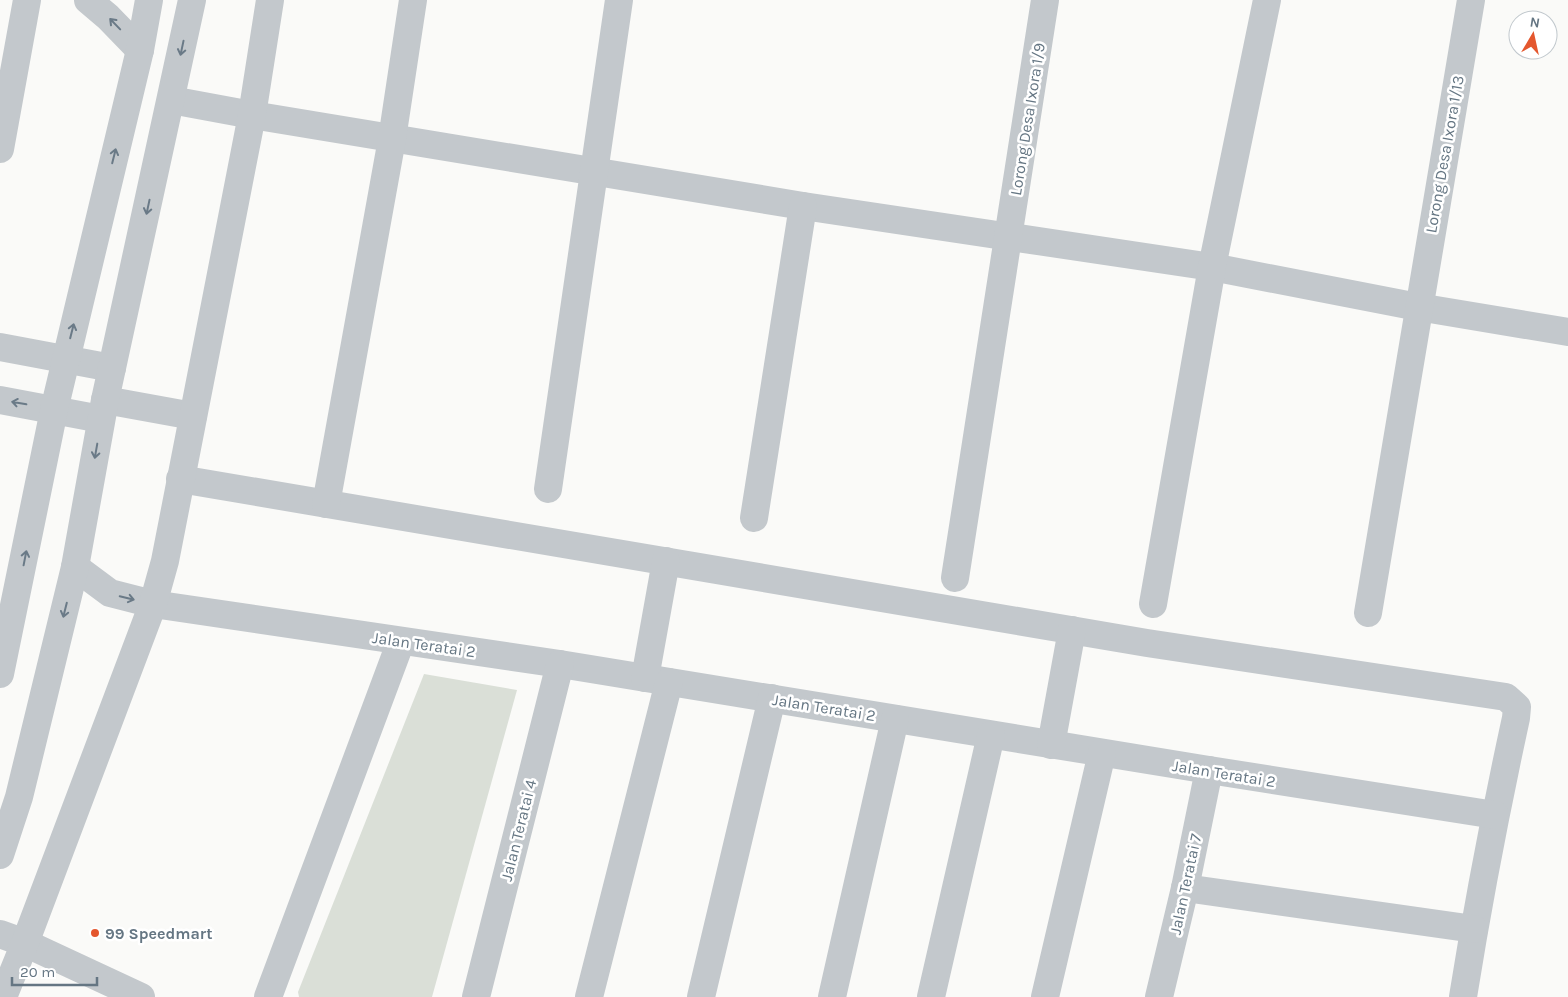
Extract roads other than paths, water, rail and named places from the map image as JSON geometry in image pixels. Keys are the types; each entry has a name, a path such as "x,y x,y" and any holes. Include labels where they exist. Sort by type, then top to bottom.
{"street":[{"path":"0,149 27,0"},
{"path":"88,0 108,16 140,50"},
{"path":"0,674 65,359 140,50 150,0"},
{"path":"0,855 19,796 75,566 103,409 192,0"},
{"path":"3,997 12,938 153,604 166,561 180,479 252,116 270,0"},
{"path":"326,504 392,139 413,0"},
{"path":"548,489 593,172 620,0"},
{"name":"Lorong Desa Ixora 1/9","path":"955,578 1045,0"},
{"path":"1153,604 1212,267 1267,0"},
{"name":"Lorong Desa Ixora 1/13","path":"1368,613 1471,0"},
{"path":"171,100 252,116 803,206 1212,267 1418,307 1568,332"},
{"path":"754,518 803,206"},
{"path":"0,347 112,368"},
{"path":"0,400 54,410 103,409 193,416"},
{"path":"180,479 1166,646 1506,697 1518,707 1495,815 1463,997"},
{"path":"589,997 657,680 666,561"},
{"name":"Jalan Teratai 2","path":"75,566 110,593 153,604 560,664 1495,815"},
{"path":"1051,744 1072,630"},
{"path":"268,997 401,641"},
{"name":"Jalan Teratai 4","path":"476,997 560,664"},
{"path":"701,997 772,698"},
{"path":"832,997 895,719"},
{"path":"931,997 991,735"},
{"path":"1045,997 1102,753"},
{"name":"Jalan Teratai 7","path":"1166,996 1185,888 1209,770"},
{"path":"1185,888 1474,929"},
{"path":"12,938 137,996"}],"place":[{"name":"99 Speedmart","path":"95,933"}]}
